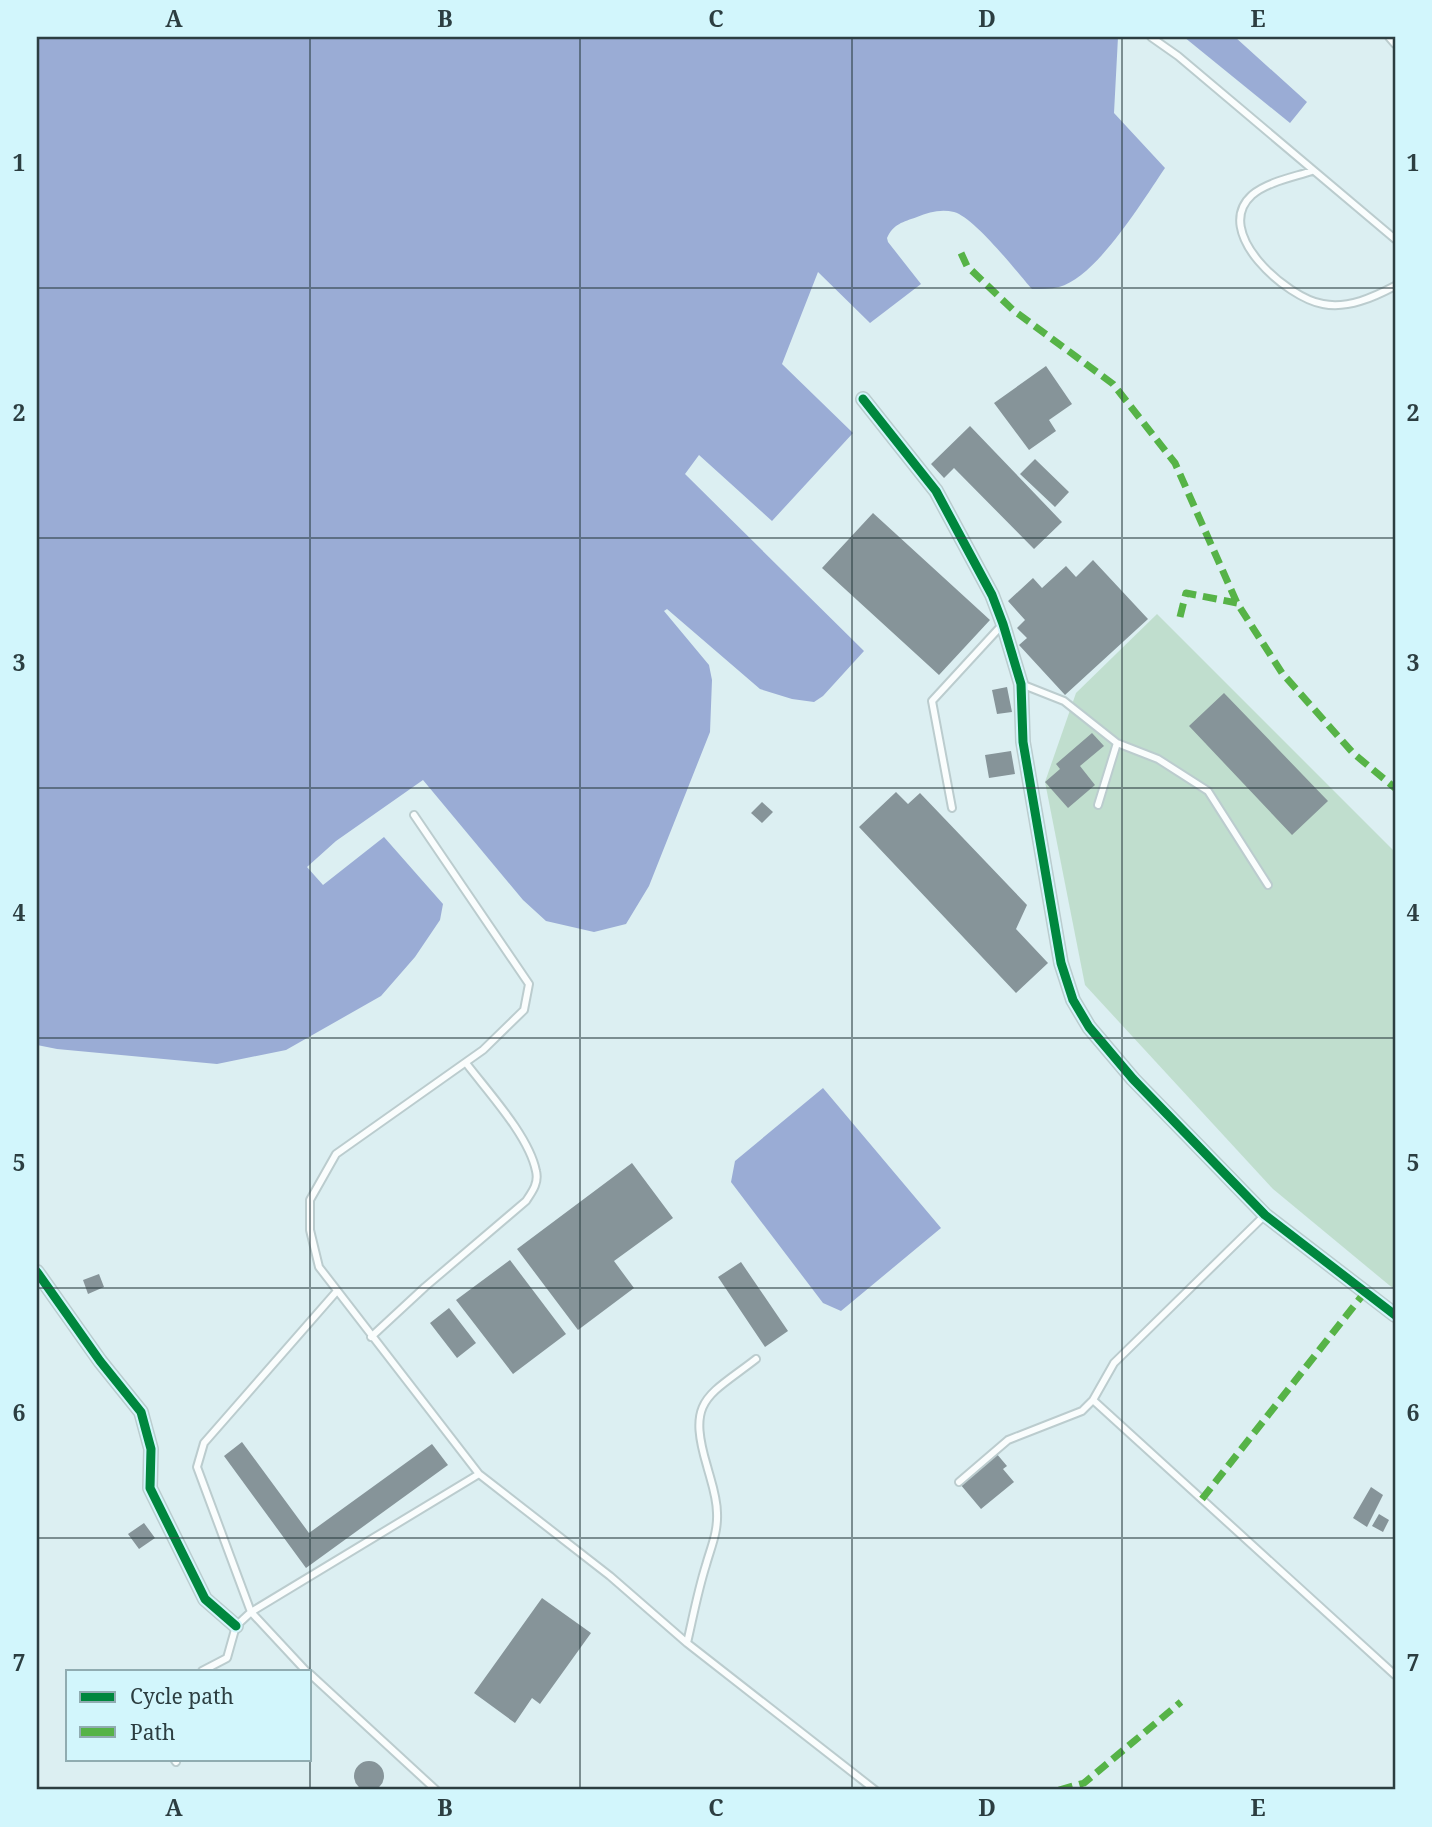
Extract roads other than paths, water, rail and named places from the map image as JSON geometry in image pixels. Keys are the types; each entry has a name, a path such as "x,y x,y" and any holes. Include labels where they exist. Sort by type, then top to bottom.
{"street":[{"path":"863,399 936,491 992,595 1003,624 1021,684 1023,742 1061,963 1073,1000 1089,1027 1133,1079 1265,1215 1395,1315"},
{"path":"37,1272 100,1361 141,1412 151,1449 150,1488 205,1599 236,1626"}],"lane":[{"path":"1151,37 1178,56 1395,239"},
{"path":"1389,37 1395,44"},
{"path":"1312,170 1263,188 1245,203 1241,234 1256,258 1279,282 1323,304 1349,304 1395,286"},
{"path":"952,808 932,701 1003,624"},
{"path":"1021,684 1064,701 1117,743 1158,759 1208,791 1268,885"},
{"path":"1098,805 1117,743"},
{"path":"414,815 528,984 524,1010 484,1050 336,1154 310,1200 310,1230 319,1267 479,1474 610,1576 687,1643 875,1790"},
{"path":"372,1337 425,1287 526,1201 534,1189 537,1172 521,1135 466,1063"},
{"path":"959,1482 1008,1440 1082,1410 1093,1400 1114,1363 1265,1215"},
{"path":"305,1670 251,1612 197,1467 204,1443 337,1291"},
{"path":"687,1643 715,1537 718,1514 698,1434 701,1408 720,1386 756,1359"},
{"path":"1093,1400 1395,1675"},
{"path":"204,1670 227,1658 236,1626 251,1612 479,1474"},
{"path":"312,1677 436,1790"}],"water":[{"path":"37,37 1118,37 1114,113 1165,168 1132,217 1103,253 1074,280 1059,287 1032,289 973,224 963,216 944,211 931,212 903,222 889,233 888,242 921,284 870,323 818,272 782,364 853,433 772,521 699,455 685,474 864,651 823,696 814,702 792,699 760,689 667,609 664,611 709,665 712,680 710,732 649,886 626,924 594,932 546,921 523,900 423,780 336,841 307,867 323,885 384,837 443,904 440,920 415,957 381,996 286,1050 217,1064 57,1049 37,1045"},
{"path":"1184,37 1235,37 1307,102 1290,123"},
{"path":"823,1088 941,1228 841,1311 823,1303 731,1182 735,1161"}]}
